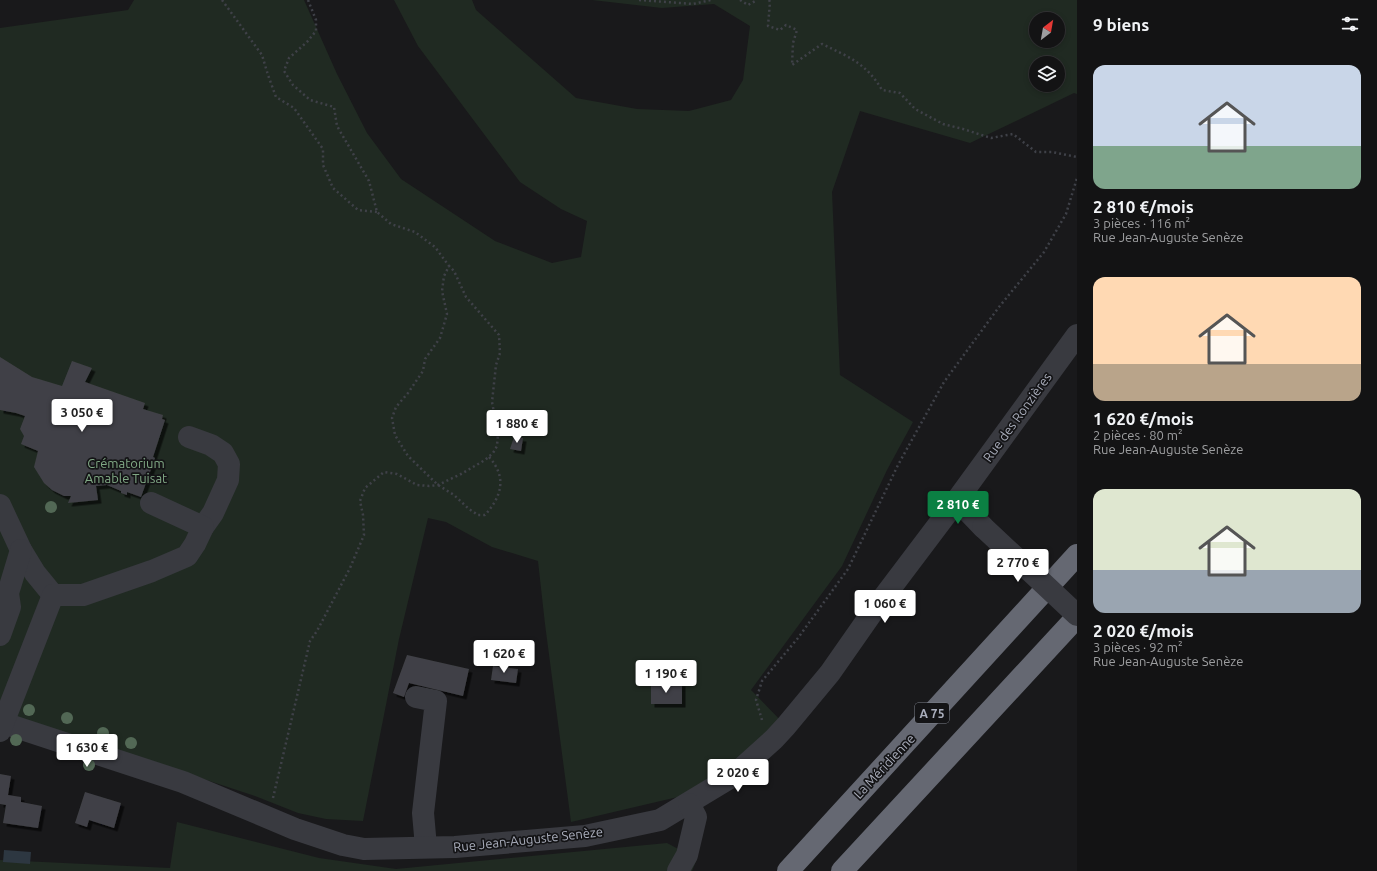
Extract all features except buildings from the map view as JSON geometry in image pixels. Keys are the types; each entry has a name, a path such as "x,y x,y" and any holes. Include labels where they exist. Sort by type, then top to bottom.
{"highway":[{"name":"La Méridienne","path":"788,871 1077,555"},
{"path":"842,871 1077,616"},
{"path":"1024,674 1077,627"}],"street":[{"name":"Rue des Ronzières","path":"957,500 1077,335"},
{"path":"53,595 83,595 152,571 187,556 196,544 203,527 213,513 228,480 229,464 223,453 211,445 189,437"},
{"name":"Rue Jean-Auguste Senèze","path":"1,725 184,782 295,829 343,845 364,849 455,847 585,836 660,820 689,804 733,776 774,739 830,673 874,610 957,500"},
{"path":"957,500 983,527 1077,616"},
{"path":"151,503 203,527"},
{"path":"0,505 21,550 35,573 53,595"},
{"path":"0,635 10,607 8,593 21,550"},
{"path":"1,725 53,595"},
{"path":"416,697 436,701 423,813 426,847"},
{"path":"678,871 687,855 696,816 689,804"}],"path":[{"path":"222,0 262,55 276,97 294,108 323,149 323,165 333,188 358,210 377,212 391,224 415,232 435,247 454,271 466,297 499,335 500,353 496,366 492,402 498,434 497,446 493,453 461,474 438,485 417,485 397,474 384,472 365,488 360,501 363,515 364,535 350,568 317,631 310,641 273,795 266,817"},
{"path":"308,0 316,20 316,31 307,42 289,58 284,71 293,85 310,100 334,107 337,126 369,180 377,212"},
{"path":"639,0 693,4 711,0"},
{"path":"740,0 748,6 758,0"},
{"path":"769,0 768,26 780,30 786,25 797,30 793,43 792,65 822,44 864,66 876,79 882,90 900,93 915,109 943,124 991,138 1014,134 1036,152 1052,152 1077,157"},
{"path":"774,739 763,720 756,700 762,681 798,638 848,569 898,465 944,382 999,307 1044,252 1066,214 1077,178"},
{"path":"449,266 444,276 442,291 447,314 440,338 425,359 423,371 408,393 396,406 392,418 395,435 408,456 438,485 478,515 485,516 498,497 501,481 495,463 489,457"}],"green space":[{"name":"Crématorium Amable Tuisat","path":"134,0 304,0 337,74 367,133 401,179 495,241 552,263 581,257 587,221 561,209 520,182 418,46 394,0 472,0 476,10 576,98 637,109 689,111 731,100 743,80 750,26 714,4 662,8 592,0 1077,0 1077,94 1074,93 970,143 860,111 832,192 840,375 913,422 887,470 842,566 751,690 786,726 699,792 571,822 538,561 492,547 446,522 428,518 399,639 363,821 326,819 298,813 255,796 0,712 0,28 128,10"},
{"path":"177,822 319,858 396,869 667,843 697,859 692,871 0,871 0,860 170,868"}],"shaded area":[{"path":"4,850 31,852 30,864 3,862"}]}
